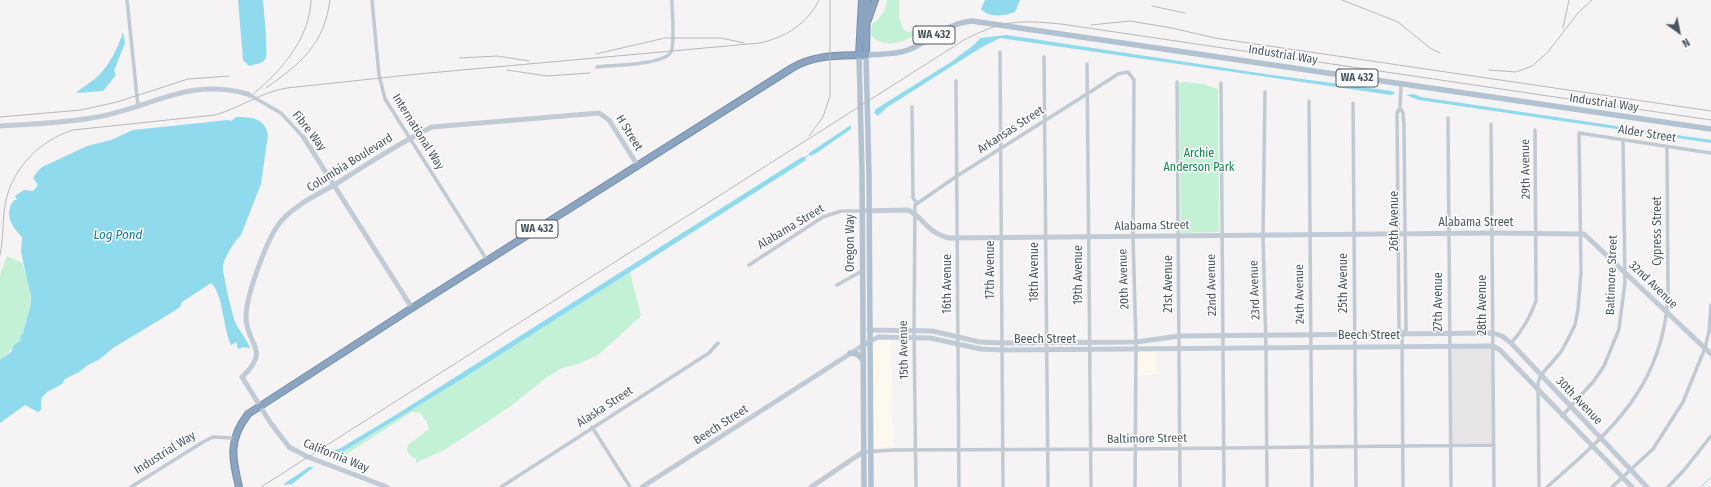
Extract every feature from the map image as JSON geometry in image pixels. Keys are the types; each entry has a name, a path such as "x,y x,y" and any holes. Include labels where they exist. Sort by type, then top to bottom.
{"highway":[{"name":"Oregon Way","path":"862,0 862,55"},
{"name":"Oregon Way","path":"862,55 866,28 867,0"},
{"path":"866,28 875,0"},
{"name":"WA 432","path":"239,487 232,450 234,438 240,424 248,414 487,260 800,63 823,56 862,55"}],"main road":[{"name":"Industrial Way","path":"862,55 893,54 907,50 953,25 972,21 1711,129"},
{"name":"Oregon Way","path":"862,55 862,359 864,487"},
{"name":"Oregon Way","path":"862,55 869,211 871,487"},
{"path":"862,346 866,355 866,364 870,367"},
{"path":"850,353 857,354 862,359"}],"street":[{"path":"127,0 138,106"},
{"name":"International Way","path":"372,0 382,90 385,99 487,260"},
{"path":"597,67 658,61 668,56 672,48 672,0"},
{"name":"17th Avenue","path":"1000,52 1003,487"},
{"name":"18th Avenue","path":"1044,57 1048,487"},
{"name":"19th Avenue","path":"1087,64 1090,487"},
{"name":"Arkansas Street","path":"917,203 1044,120 1118,74 1128,72"},
{"name":"20th Avenue","path":"1128,72 1134,80 1133,237 1136,342 1134,450 1135,487"},
{"name":"16th Avenue","path":"956,81 959,487"},
{"name":"21st Avenue","path":"1177,82 1180,487"},
{"name":"22nd Avenue","path":"1221,83 1224,487"},
{"name":"26th Avenue","path":"1401,84 1400,108 1397,113 1399,329 1402,334 1403,487"},
{"name":"Fibre Way","path":"0,126 98,117 138,106 186,90 220,88 248,94 282,113 304,138 412,308"},
{"name":"23rd Avenue","path":"1265,92 1263,235 1266,334 1267,487"},
{"name":"24th Avenue","path":"1309,101 1312,487"},
{"name":"25th Avenue","path":"1353,103 1356,487"},
{"path":"912,107 913,198 917,203 914,213"},
{"name":"26th Avenue","path":"1400,108 1403,113 1404,125 1406,330 1402,334"},
{"name":"Columbia Boulevard","path":"242,377 251,369 256,360 257,350 246,318 252,287 270,238 283,218 410,138 432,127 592,112 601,114"},
{"name":"H Street","path":"601,114 609,120 638,166"},
{"name":"27th Avenue","path":"1448,118 1451,487"},
{"name":"28th Avenue","path":"1491,124 1494,487"},
{"name":"29th Avenue","path":"1511,343 1522,331 1530,317 1536,301 1535,130"},
{"name":"Alder Street","path":"1580,233 1579,133 1711,153"},
{"name":"Baltimore Street","path":"1562,416 1593,382 1604,366 1612,350 1619,329 1622,313 1624,271 1623,140"},
{"name":"Cypress Street","path":"1547,487 1602,438 1622,416 1641,389 1655,359 1667,312 1668,147"},
{"name":"Alabama Street","path":"750,265 823,217 841,211 902,210 914,213 928,229 936,234 949,238 1580,233"},
{"name":"15th Avenue","path":"914,213 916,487"},
{"path":"1539,487 1538,391 1541,375 1561,352 1575,324 1580,293 1580,233"},
{"name":"32nd Avenue","path":"1580,233 1588,236 1711,354"},
{"path":"837,285 862,270"},
{"path":"1612,487 1653,449 1672,423 1694,377 1705,348 1710,331 1711,305"},
{"path":"870,341 885,329"},
{"name":"Beech Street","path":"869,330 885,329 932,331 980,342 1002,343 1136,342 1179,336 1266,334 1493,333"},
{"name":"30th Avenue","path":"1493,333 1502,336 1511,343 1647,487"},
{"name":"Beech Street","path":"642,487 850,353 879,337 930,338 981,349 1002,350 1493,346"},
{"name":"Alaska Street","path":"501,487 709,353 718,342"},
{"name":"30th Avenue","path":"1493,346 1500,350 1632,487"},
{"name":"California Way","path":"242,377 282,439 296,452 388,487"},
{"path":"592,427 630,487"},
{"path":"1668,487 1685,469 1711,436"},
{"name":"Industrial Way","path":"131,487 213,437 234,438"},
{"name":"Baltimore Street","path":"811,487 817,485 863,452 870,451 1134,450 1179,448 1494,445"}],"shaded area":[{"path":"877,339 891,339 893,447 872,448 871,343"},
{"path":"1452,348 1492,348 1492,443 1452,443"},
{"path":"1156,350 1156,375 1138,375 1138,351"}],"green space":[{"path":"887,0 899,0 899,17 903,29 908,32 925,28 912,37 898,42 884,43 877,40 871,35 872,24 878,19 886,8"},
{"name":"Archie Anderson Park","path":"1184,82 1203,84 1218,89 1219,232 1181,233 1179,83"},
{"path":"7,256 23,263 28,279 30,303 23,333 20,336 21,340 0,360 0,275"},
{"path":"630,272 641,316 598,355 578,364 562,368 546,378 508,408 444,450 416,463 416,459 411,457 407,450 408,445 429,429 427,422 420,413 412,412 334,462 333,458 459,381"}],"water":[{"path":"238,0 263,0 266,58 261,63 249,66 243,60"},
{"path":"985,0 1020,0 1015,12 992,15 981,9"},
{"path":"123,32 125,43 114,71 116,75 103,91 76,93 96,78 105,68 116,50"},
{"path":"1007,35 1272,75 1392,91 1395,93 1391,95 1000,38 982,47 886,108 878,116 874,113 876,109 951,62 975,44 980,38"},
{"path":"1414,94 1421,97 1711,140 1711,143 1419,100 1406,95"},
{"name":"Log Pond","path":"236,117 252,118 261,122 264,125 268,135 261,184 241,235 230,250 223,267 234,319 250,348 243,347 239,349 237,347 237,342 231,345 218,295 211,283 182,302 180,307 171,313 113,348 100,359 65,379 62,384 47,392 41,399 41,410 38,412 25,405 0,423 0,360 11,352 14,345 21,340 20,336 23,333 31,297 21,252 22,237 12,224 9,215 11,205 14,200 17,200 15,196 24,190 33,191 38,185 33,178 42,167 87,146 111,140 133,130 228,120 231,121"},
{"path":"851,125 851,129 815,154 809,155 809,153"},
{"path":"802,157 805,157 806,160 459,381 333,458 330,457 333,450 339,449 394,416"},
{"path":"309,467 314,467 292,484 284,485 285,483"}],"waterway":[{"path":"804,158 810,154"},
{"path":"1701,487 1711,477"}],"railway":[{"path":"248,98 270,79 299,43 309,15 311,0"},
{"path":"266,88 290,70 309,52 322,29 327,16 330,0"},
{"path":"0,255 6,200 15,176 30,156 50,140 73,130 215,115 259,96 287,88 418,74 760,43 787,33 802,23 819,0"},
{"path":"809,136 823,117 830,96 830,0"},
{"path":"1342,0 1398,22 1430,48 1440,53"},
{"path":"1563,28 1569,0"},
{"path":"1489,70 1516,72 1532,66 1548,52 1578,13 1592,0"},
{"path":"1152,6 1185,13"},
{"path":"1091,25 1130,21 1172,28 1215,38 1711,111"},
{"path":"261,487 964,40 977,33 1000,25 1022,22 1061,24 1711,120"},
{"path":"596,54 665,38 721,38 744,43"},
{"path":"460,58 497,56 529,61"},
{"path":"507,70 547,76 590,73"},
{"path":"0,117 81,110 117,102 188,79 229,76"}]}
